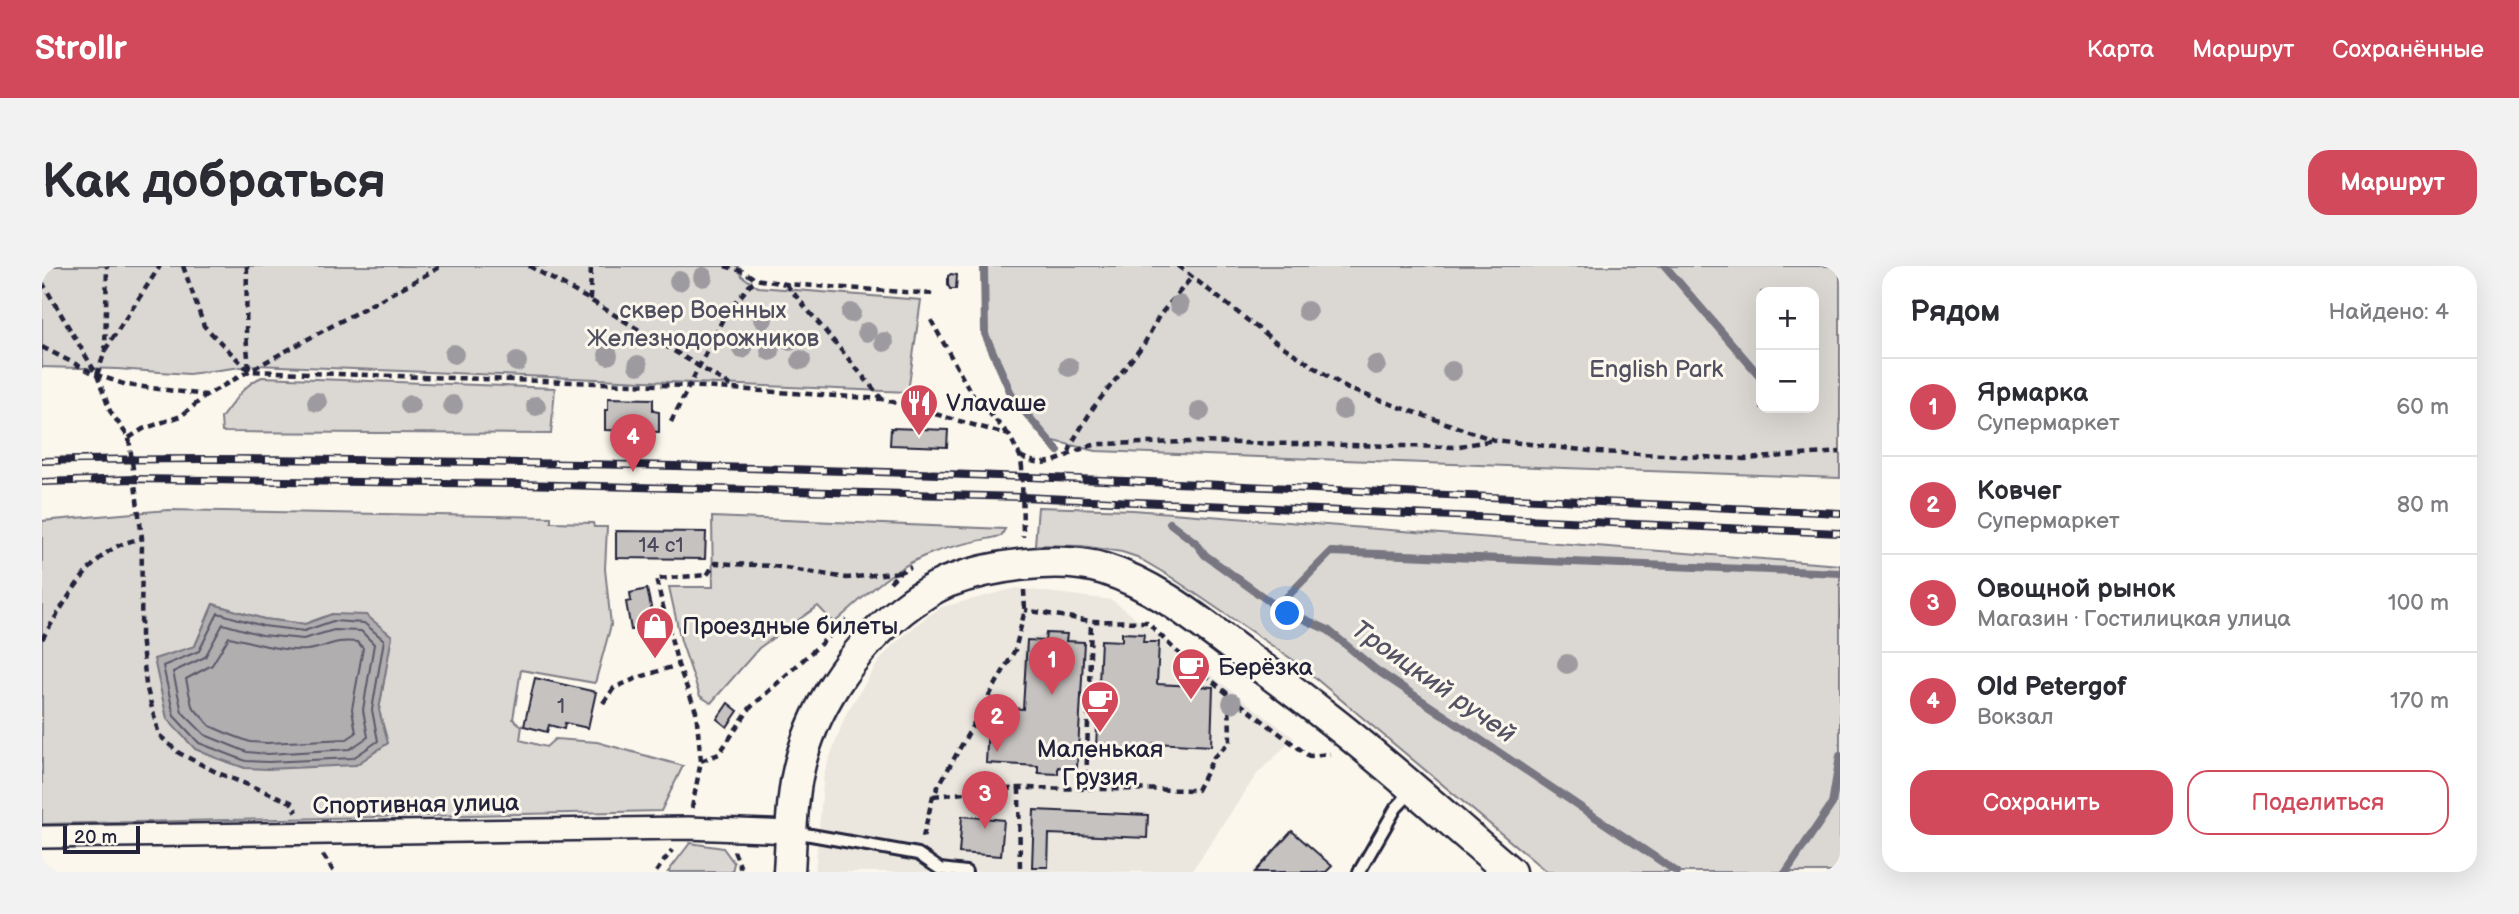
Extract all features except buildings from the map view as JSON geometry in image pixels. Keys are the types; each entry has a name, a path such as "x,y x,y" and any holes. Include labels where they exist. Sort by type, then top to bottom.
{"main road":[{"path":"789,872 797,778 805,745 817,715 842,673 874,635 906,607 933,589 969,575 1023,564 1069,564 1102,568 1161,596 1330,719 1510,872"}],"street":[{"name":"Спортивная улица","path":"42,837 310,831 688,828 792,832"}],"lane":[{"path":"1359,872 1396,808 1413,790"},
{"path":"792,832 918,854 940,869 967,872"}],"path":[{"path":"105,351 107,266"},
{"path":"97,375 105,351 160,266"},
{"path":"183,266 204,326 249,371 734,388 882,399 1009,435"},
{"path":"247,266 246,334 249,371"},
{"path":"129,438 143,429 181,416 207,395 442,266"},
{"path":"529,266 734,388"},
{"path":"590,266 590,300"},
{"path":"725,266 743,269 755,279 786,284 934,294"},
{"path":"1178,266 1273,340 1348,389 1494,440 1599,452 1744,459 1840,452"},
{"path":"1069,453 1073,441 1093,408 1144,344 1159,316 1192,277"},
{"path":"671,422 725,315 755,279"},
{"path":"42,282 97,375 110,411 129,438 142,538 142,648 146,685 159,736 179,752 218,773 290,802 334,872"},
{"path":"786,284 882,399"},
{"path":"918,854 933,796 1015,650 1025,610 1023,475 1020,456 1009,435 971,393 931,320"},
{"path":"42,347 97,375 127,385 207,395"},
{"path":"1020,456 1031,462 1050,464 1069,453 1101,444 1191,442 1454,447 1494,440"},
{"path":"42,639 77,584 102,556 120,545 142,538"},
{"path":"656,872 688,828 701,761 696,711 678,665 656,579 707,575 715,563 772,566 847,578 900,572"},
{"path":"1025,610 1091,621 1147,622 1196,668 1309,756 1333,754"},
{"path":"1086,789 1091,621"},
{"path":"603,703 614,688 678,665"},
{"path":"933,796 1019,788 1197,790 1214,757 1230,742 1229,695"},
{"path":"1019,788 1020,872"}],"shaded area":[{"path":"1016,588 1112,600 1294,738 1257,774 1191,872 815,872 824,773 846,714 878,662 893,645 942,607"}],"green space":[{"name":"сквер Военных Железнодорожников","path":"42,266 738,266 742,276 758,287 921,300 908,392 256,365 189,374 42,367"},
{"name":"English Park","path":"984,266 1840,266 1840,478 1096,451 1050,440 1013,398 985,334"},
{"path":"262,377 555,388 551,434 222,432 221,418 244,389"},
{"path":"1038,507 1133,510 1840,565 1840,872 1547,872 1296,662 1171,577 1137,557 1122,552 1082,546 1035,545"},
{"path":"168,510 551,517 551,522 593,523 594,527 607,527 605,569 611,625 595,683 521,670 513,719 522,726 520,740 546,747 555,739 597,742 683,766 661,811 42,824 42,521","holes":["213,604 264,619 305,624 332,614 391,637 379,710 245,768 195,749 155,660 195,646"]},
{"path":"712,517 1005,529 1001,536 940,550 904,566 834,623 818,606 759,648 711,703 700,696 681,641 669,587 713,587"},
{"path":"690,843 723,848 734,863 732,872 668,872"}],"water":[{"path":"213,604 264,619 305,624 332,614 366,615 392,636 379,710 388,743 356,765 267,769 245,768 195,749 167,719 154,659 195,646"}],"waterway":[{"name":"Троицкий ручей","path":"984,266 985,334 1013,398 1058,451"},
{"path":"1665,266 1756,372"},
{"name":"Троицкий ручей","path":"1170,523 1196,543 1205,555 1277,607 1328,630 1375,669 1677,872"},
{"path":"1277,607 1331,552 1840,573"},
{"path":"1786,872 1832,804 1840,756"}],"railway":[{"path":"42,461 341,460 686,466 1180,483 1840,513"},
{"path":"42,482 134,479 519,484 1022,497 1840,533"}],"place":[{"name":"Vлаvаше","path":"919,437"},
{"name":"Old Petergof","path":"633,472"},
{"name":"Проездные билеты","path":"655,660"},
{"name":"Ярмарка","path":"1052,695"},
{"name":"Берёзка","path":"1191,701"},
{"name":"Маленькая Грузия","path":"1100,734"},
{"name":"Ковчег","path":"997,752"},
{"name":"Овощной рынок","path":"985,829"}]}
